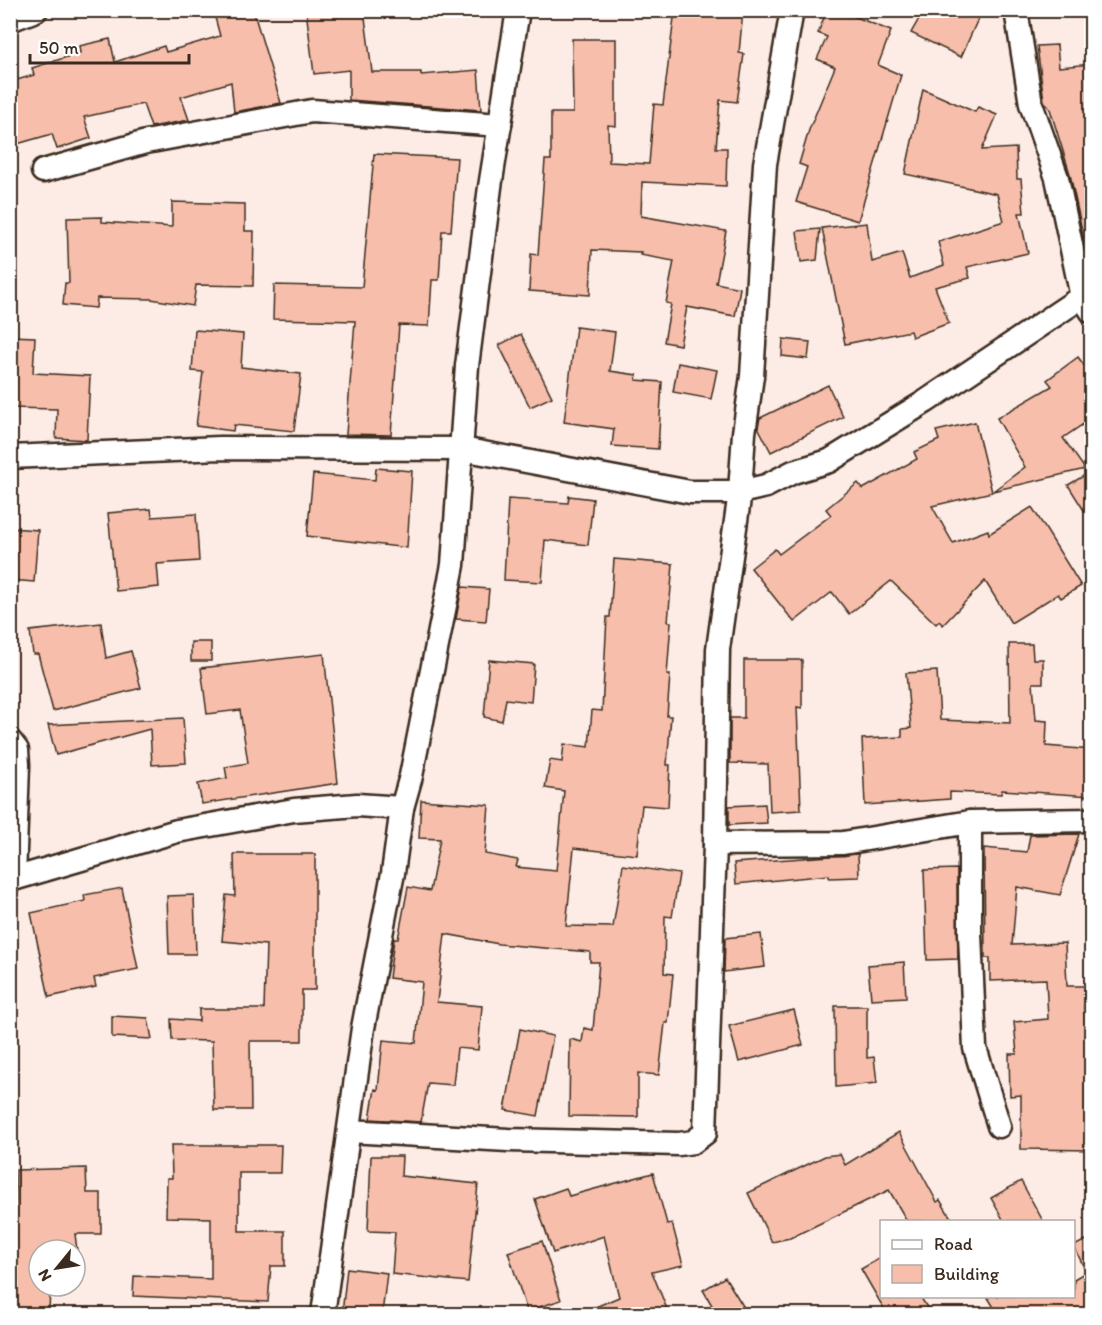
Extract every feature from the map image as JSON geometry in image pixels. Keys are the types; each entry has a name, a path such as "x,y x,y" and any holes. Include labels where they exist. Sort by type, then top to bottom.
{"street":[{"path":"10,20 36,10"},
{"path":"324,1314 363,1028 393,873 402,808 411,776 453,565 467,366 518,10"},
{"path":"350,1131 508,1140 679,1144 693,1142 705,1133 715,844 718,649 740,492 744,433 752,376 765,164 792,10"},
{"path":"10,457 220,448 462,449 690,492 740,492 766,486 793,472 829,461 1088,300 1057,178 1031,104 1016,10"},
{"path":"43,171 146,142 312,111 500,124"},
{"path":"10,741 17,750 18,765 12,879 177,831 294,810 357,805 402,808"},
{"path":"715,844 843,843 970,822 1092,820"},
{"path":"970,822 970,934 975,1048 999,1126"}],"building":[{"path":"213,10 253,10 281,103 234,112 231,82 181,97 189,120 151,127 143,104 84,117 91,138 57,149 52,134 10,146 10,82 34,75 32,68 80,53 79,46 110,39 115,62 164,46 166,52 220,36"},
{"path":"306,10 364,10 372,72 421,72 421,75 478,70 481,110 349,100 349,70 314,74"},
{"path":"675,10 743,10 739,53 744,54 737,102 720,100 716,148 727,148 726,186 642,182 641,216 726,231 716,283 740,288 735,316 687,307 680,345 664,342 671,304 666,303 674,261 640,255 641,252 592,250 590,295 529,291 531,254 538,255 545,160 551,160 551,113 573,113 572,39 616,39 616,126 608,125 609,162 649,164 654,104 663,105"},
{"path":"827,10 838,10 891,31 878,65 901,75 858,221 796,202 807,167 799,164 809,130 835,67 817,59 827,37 818,33"},
{"path":"924,10 982,10 961,57 911,33"},
{"path":"1057,45 1059,67 1092,64 1092,253 1087,254 1070,174 1050,109 1044,101 1037,46"},
{"path":"923,89 975,112 978,107 997,115 982,150 1016,148 1017,179 1021,179 1024,213 1019,213 1028,253 967,267 970,278 935,287 949,323 912,337 910,331 845,344 822,228 867,223 872,262 902,253 910,278 944,265 938,242 1004,221 997,194 905,174"},
{"path":"374,154 457,158 451,231 442,231 439,280 432,280 429,326 399,325 391,435 346,434 355,321 273,319 274,285 362,287"},
{"path":"172,202 245,204 245,231 254,231 253,286 196,285 193,306 151,299 97,298 96,308 63,305 65,283 69,283 67,218 102,217 102,222 172,227"},
{"path":"820,229 817,260 801,262 797,231"},
{"path":"576,327 615,332 610,371 637,375 636,380 662,382 658,449 612,446 614,429 564,422"},
{"path":"195,330 243,334 241,367 301,374 294,431 234,425 233,431 196,426 203,372 192,371"},
{"path":"521,334 552,397 530,407 499,345"},
{"path":"10,336 35,337 33,373 90,376 87,440 56,438 57,409 10,408"},
{"path":"783,339 810,342 808,359 782,356"},
{"path":"1078,357 1092,376 1092,418 1063,438 1085,469 993,491 1025,467 997,418 1052,386 1047,380"},
{"path":"678,363 717,370 711,399 673,392"},
{"path":"828,385 843,417 771,452 758,427 760,418"},
{"path":"975,422 992,492 932,506 953,543 988,530 989,534 1032,507 1081,586 1061,598 1058,594 1011,623 985,581 943,625 939,621 936,624 891,581 849,614 832,592 794,622 751,568 775,549 779,554 831,515 826,509 858,483 863,489 917,459 914,452 939,440 936,431"},
{"path":"376,468 412,471 407,548 307,536 313,474 375,480"},
{"path":"1092,471 1092,523 1068,485"},
{"path":"569,496 593,499 588,545 545,540 542,582 504,580 508,499 568,503"},
{"path":"151,509 152,517 196,514 199,561 157,564 159,587 116,591 108,513"},
{"path":"10,528 38,530 34,582 10,580"},
{"path":"614,559 673,564 668,622 671,622 667,716 671,716 667,765 670,765 668,807 642,805 637,855 574,848 566,926 613,927 623,865 679,874 672,917 665,916 664,973 673,974 659,1075 638,1073 638,1117 569,1116 570,1039 582,1042 584,1028 593,1030 599,962 590,962 590,952 499,944 445,934 437,1002 482,1006 478,1050 457,1048 453,1085 428,1083 421,1122 370,1119 375,1089 378,1090 383,1040 416,1043 422,982 389,978 394,939 398,939 408,887 430,891 440,839 419,838 421,800 489,805 485,854 518,860 516,867 556,871 564,791 545,788 550,760 562,762 564,744 589,747 592,710 602,711 607,617 610,617"},
{"path":"462,587 489,589 486,621 456,619"},
{"path":"101,623 106,658 131,651 141,688 53,711 38,654 33,654 30,631"},
{"path":"191,642 211,642 211,661 191,661"},
{"path":"1009,644 1032,644 1033,659 1043,659 1043,683 1033,683 1036,720 1047,721 1046,746 1092,750 1092,796 1002,790 1001,794 950,792 950,799 865,805 862,739 902,737 902,729 911,728 906,673 937,671 940,720 1010,723"},
{"path":"324,654 338,783 202,804 198,784 227,778 225,767 248,763 240,710 207,714 201,668"},
{"path":"489,660 534,664 531,702 506,699 502,721 484,717"},
{"path":"744,660 802,660 802,708 797,707 801,810 770,812 768,764 730,763 730,718 744,718"},
{"path":"183,718 186,763 152,765 150,729 56,755 48,725"},
{"path":"765,804 767,823 729,825 729,806"},
{"path":"1079,834 1060,895 1017,887 1012,945 1065,943 1067,986 1087,986 1088,1005 1084,1005 1087,1052 1092,1052 1092,1150 1021,1149 1021,1095 1010,1096 1009,1054 1017,1054 1014,1022 1048,1019 1046,979 990,981 990,958 985,958 984,848 1027,852 1030,835"},
{"path":"234,854 315,854 315,990 302,990 302,1041 250,1041 251,1110 214,1110 212,1041 172,1040 171,1019 199,1021 199,1009 264,1009 266,945 222,941 226,895 235,896"},
{"path":"858,854 859,877 829,878 829,875 736,884 734,863"},
{"path":"957,869 958,959 927,960 924,870"},
{"path":"122,888 138,969 94,978 96,987 49,997 31,913 85,901 84,895"},
{"path":"194,895 196,954 169,954 167,896"},
{"path":"761,934 765,967 724,972 725,938"},
{"path":"904,962 906,997 871,999 868,965"},
{"path":"835,1006 867,1006 867,1058 874,1057 877,1083 836,1087"},
{"path":"794,1010 803,1045 739,1062 729,1026"},
{"path":"112,1016 148,1018 152,1039 112,1037"},
{"path":"520,1029 553,1036 538,1116 505,1110"},
{"path":"899,1132 937,1202 940,1200 952,1220 906,1220 889,1190 790,1238 772,1242 748,1193 825,1156 840,1154 845,1165"},
{"path":"171,1145 281,1145 280,1173 239,1173 239,1231 285,1231 285,1266 271,1266 268,1302 133,1296 134,1276 211,1279 211,1218 166,1217 167,1178 172,1178"},
{"path":"371,1156 402,1156 401,1176 478,1184 468,1282 392,1274 395,1232 368,1231"},
{"path":"86,1168 87,1193 101,1193 101,1234 75,1234 76,1238 27,1238 27,1298 50,1298 49,1314 10,1314 10,1247 15,1247 16,1170"},
{"path":"653,1173 667,1224 672,1223 683,1265 652,1272 669,1314 579,1314 619,1297 604,1236 553,1253 535,1199 566,1188 569,1196"},
{"path":"1021,1181 1042,1220 1003,1220 991,1198"},
{"path":"1092,1237 1092,1314 998,1314 988,1298 1075,1298 1075,1278 1086,1272 1075,1246"},
{"path":"542,1241 561,1300 527,1311 508,1252"},
{"path":"880,1258 880,1298 921,1298 931,1314 887,1314 861,1269"},
{"path":"347,1268 387,1273 382,1314 342,1314"},
{"path":"725,1277 748,1314 717,1314 703,1290"}]}
